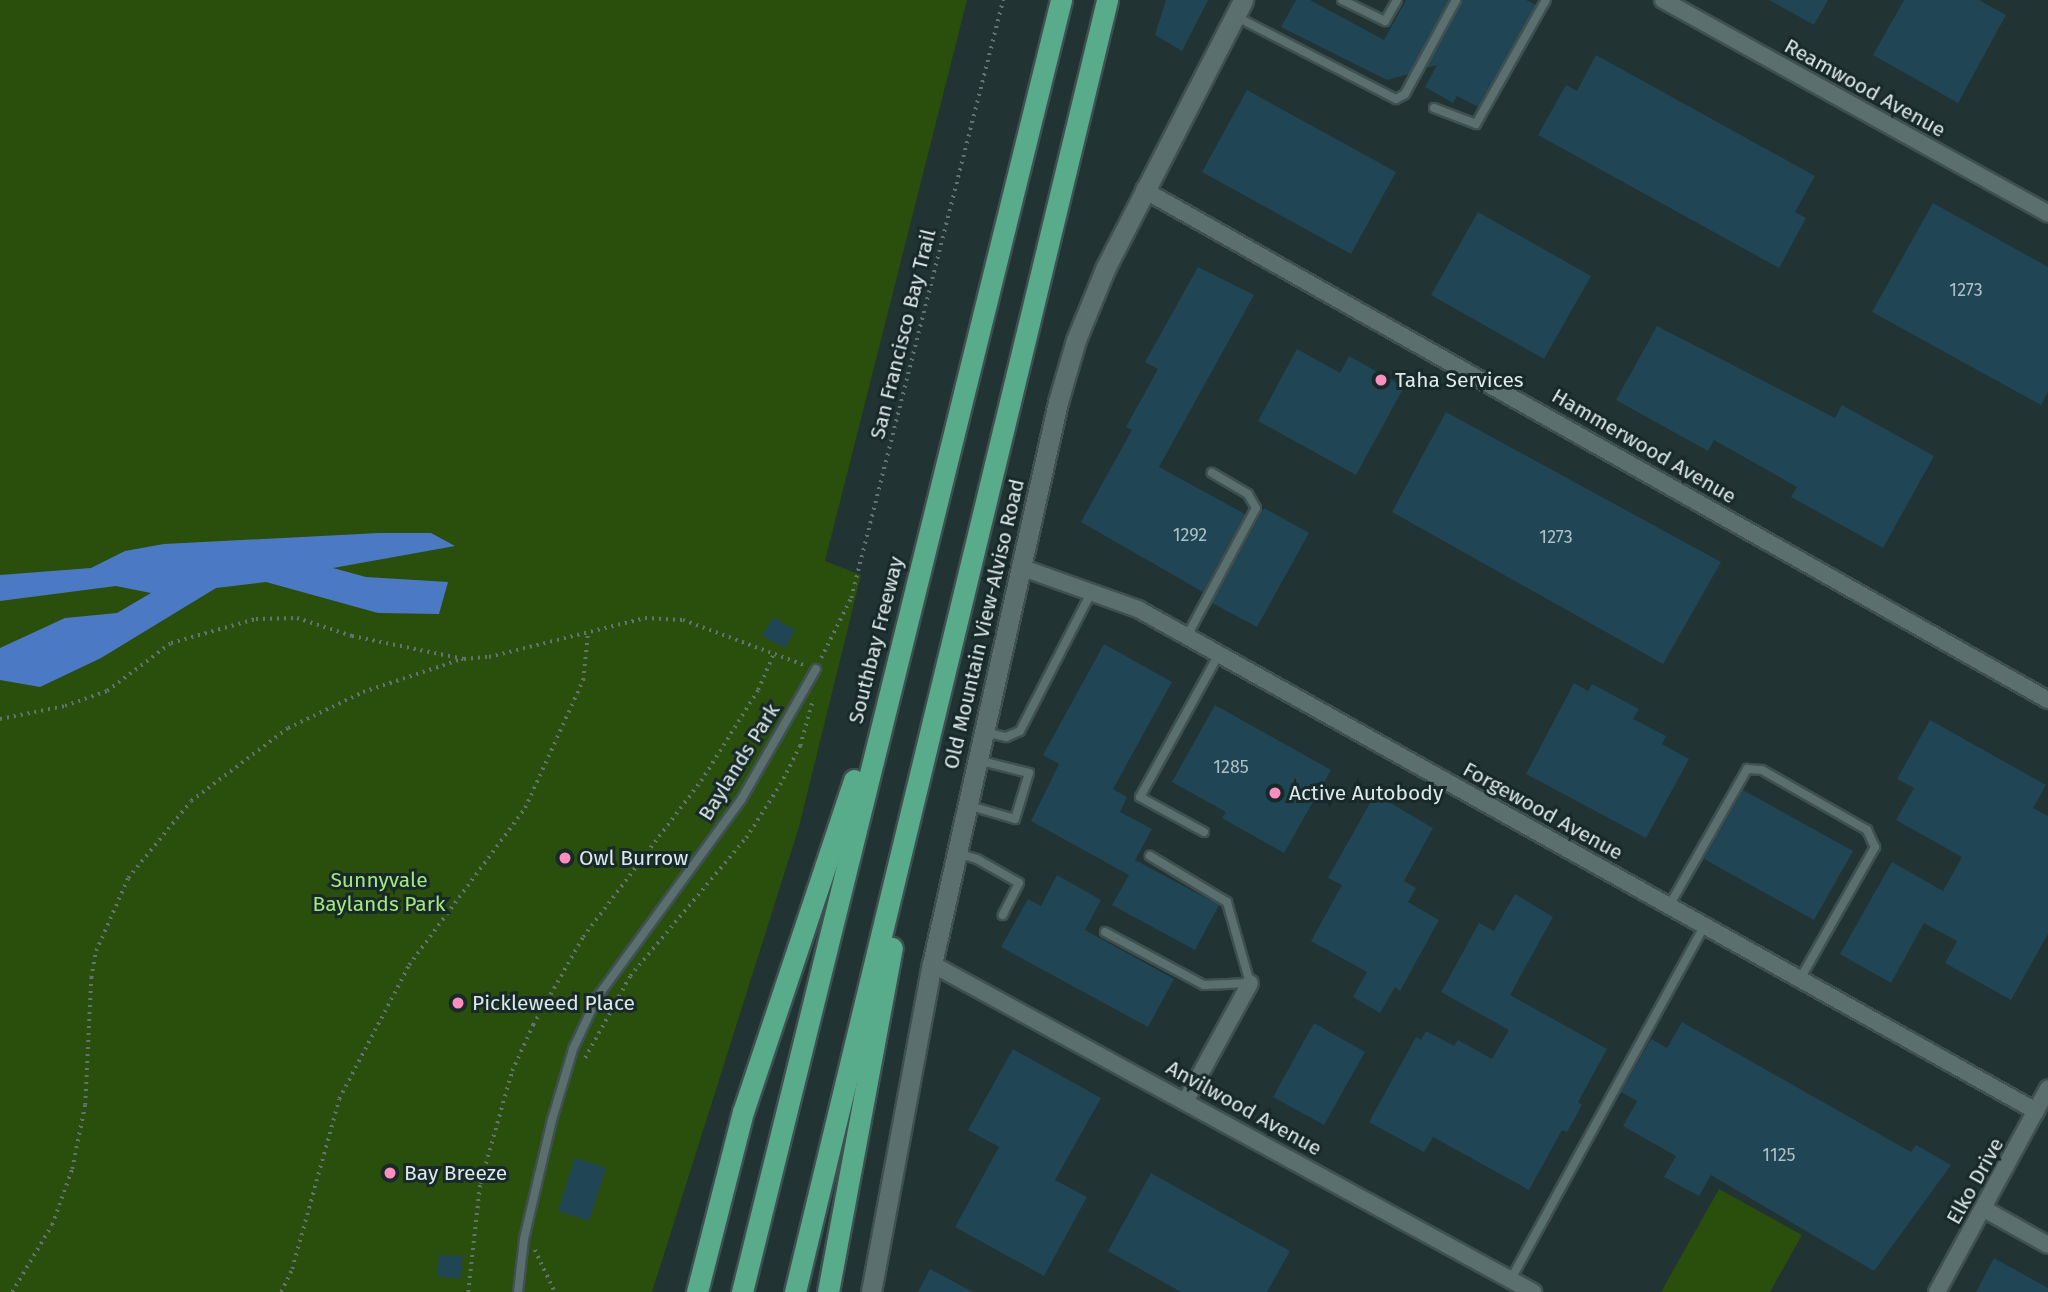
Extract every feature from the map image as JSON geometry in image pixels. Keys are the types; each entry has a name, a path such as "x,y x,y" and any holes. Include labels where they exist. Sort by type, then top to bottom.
{"highway":[{"name":"Southbay Freeway","path":"742,1292 1060,0"},
{"path":"794,1292 916,801 1107,0"},
{"path":"690,1292 763,1049 905,622"},
{"path":"828,1292 882,1014 916,801"},
{"path":"697,1292 711,1228"}],"street":[{"name":"Reamwood Avenue","path":"1663,0 2048,213"},
{"name":"Old Mountain View-Alviso Road","path":"871,1292 932,964 1020,567 1076,340 1144,190 1239,8"},
{"name":"Hammerwood Avenue","path":"1144,190 2048,700"},
{"name":"Forgewood Avenue","path":"1020,567 1093,589 1186,636 2036,1111"},
{"name":"Anvilwood Avenue","path":"932,964 1186,1100 1533,1292"},
{"path":"1186,1100 1250,983"},
{"name":"Elko Drive","path":"1937,1292 2048,1088"},
{"path":"1984,1209 2048,1245"}],"lane":[{"path":"1342,0 1359,4 1385,21 1398,0"},
{"path":"1239,8 1396,99 1405,94 1456,0"},
{"path":"1434,108 1476,124 1546,0"},
{"path":"1186,636 1256,508 1248,494 1212,473"},
{"path":"984,732 1006,737 1020,732 1093,589"},
{"path":"1204,832 1140,796 1219,654"},
{"name":"Baylands Park","path":"518,1292 524,1239 552,1120 573,1049 598,996 741,800 816,669"},
{"path":"967,805 1015,819 1029,773 977,760"},
{"path":"1669,906 1748,769 1762,770 1867,830 1875,847 1800,979"},
{"path":"957,853 978,859 1020,883 1003,915"},
{"path":"1105,932 1204,985 1250,983 1227,902 1150,856"},
{"path":"1511,1279 1704,925"}],"path":[{"name":"San Francisco Bay Trail","path":"816,669 850,598 1003,0"},
{"path":"0,719 65,706 107,691 172,643 256,619 297,618 362,639 464,659"},
{"path":"12,1292 52,1225 72,1169 85,1105 91,978 100,940 128,878 191,800 288,728 363,692 464,659 645,618 683,620 816,669 812,714 780,785 746,838 630,976 583,1062"},
{"path":"281,1292 292,1269 339,1099 409,965 525,808 583,680 588,632"},
{"path":"468,1292 480,1184 512,1071 533,1025 583,937 701,781 758,690 774,653"},
{"path":"534,1241 555,1292"}],"green space":[{"name":"Sunnyvale Baylands Park","path":"0,0 967,0 825,561 861,575 799,827 652,1292 0,1292"},
{"path":"1719,1189 1802,1235 1770,1292 1661,1292"}],"water":[{"path":"379,533 431,533 455,546 333,568 366,577 448,582 439,614 378,613 266,582 216,588 101,658 40,687 0,680 0,648 65,618 117,613 151,593 116,586 0,601 0,575 91,568 125,551 164,544"}],"building":[{"path":"1166,0 1208,0 1182,51 1155,35"},
{"path":"1296,0 1310,0 1384,40 1406,0 1449,0 1409,74 1387,80 1281,27"},
{"path":"1462,0 1526,0 1536,5 1478,107 1457,96 1453,103 1425,87 1437,65 1426,68"},
{"path":"1769,0 1828,0 1814,25"},
{"path":"1904,0 1979,0 2006,15 1958,103 1873,55"},
{"path":"1596,55 1815,176 1795,212 1806,218 1779,268 1538,135 1566,85 1577,91"},
{"path":"1247,90 1396,172 1351,254 1202,172"},
{"path":"1933,203 2048,267 2048,392 2041,405 1872,312"},
{"path":"1478,212 1591,276 1544,359 1431,295"},
{"path":"1198,267 1254,295 1159,467 1245,514 1203,592 1081,522 1132,430 1126,427 1158,369 1145,362"},
{"path":"1657,326 1835,418 1842,405 1934,456 1883,548 1791,497 1797,487 1714,440 1708,451 1616,400"},
{"path":"1297,349 1340,373 1349,356 1404,387 1356,475 1258,421"},
{"path":"1446,412 1721,562 1663,664 1392,512"},
{"path":"1264,508 1309,533 1257,627 1212,603"},
{"path":"773,617 795,630 785,648 762,636"},
{"path":"1104,644 1172,682 1113,789 1127,797 1120,812 1152,829 1135,860 1219,905 1195,950 1112,905 1129,875 1031,821 1059,764 1043,755"},
{"path":"1574,683 1588,691 1592,684 1639,709 1633,719 1666,736 1662,744 1689,759 1646,838 1526,774"},
{"path":"1215,705 1331,770 1284,853 1222,818 1226,812 1172,782"},
{"path":"1930,720 2046,785 2033,808 2048,816 2048,934 2011,1000 1945,963 1957,941 1924,923 1891,983 1840,954 1892,862 1943,891 1962,857 1896,820 1914,788 1897,779"},
{"path":"1743,790 1853,851 1814,920 1704,859"},
{"path":"1375,794 1433,828 1404,881 1416,888 1408,902 1439,920 1400,991 1395,987 1380,1013 1353,997 1367,972 1311,941 1342,885 1328,878"},
{"path":"1057,875 1101,900 1085,930 1174,979 1148,1027 1001,947 1028,899 1041,906"},
{"path":"1515,894 1553,917 1510,995 1607,1049 1578,1102 1582,1105 1567,1132 1562,1130 1529,1190 1433,1137 1424,1152 1369,1122 1416,1037 1421,1040 1426,1031 1454,1046 1458,1040 1492,1059 1509,1030 1441,992 1479,923 1494,931"},
{"path":"1682,1022 1911,1152 1916,1145 1951,1165 1874,1271 1711,1175 1699,1196 1664,1177 1676,1156 1623,1126 1637,1101 1621,1092 1651,1039 1667,1048"},
{"path":"1314,1023 1365,1052 1324,1125 1273,1097"},
{"path":"1013,1049 1101,1098 1055,1180 1087,1197 1044,1276 955,1227 999,1147 968,1130"},
{"path":"575,1158 606,1168 589,1221 558,1211"},
{"path":"1151,1173 1290,1251 1267,1292 1181,1292 1108,1251"},
{"path":"439,1255 463,1256 460,1279 437,1276"},
{"path":"1994,1258 2048,1288 2048,1292 1976,1292"},
{"path":"930,1269 973,1292 918,1292"}],"place":[{"name":"Taha Services","path":"1381,380"},
{"name":"Active Autobody","path":"1275,793"},
{"name":"Owl Burrow","path":"565,858"},
{"name":"Pickleweed Place","path":"458,1003"},
{"name":"Bay Breeze","path":"390,1173"}]}
